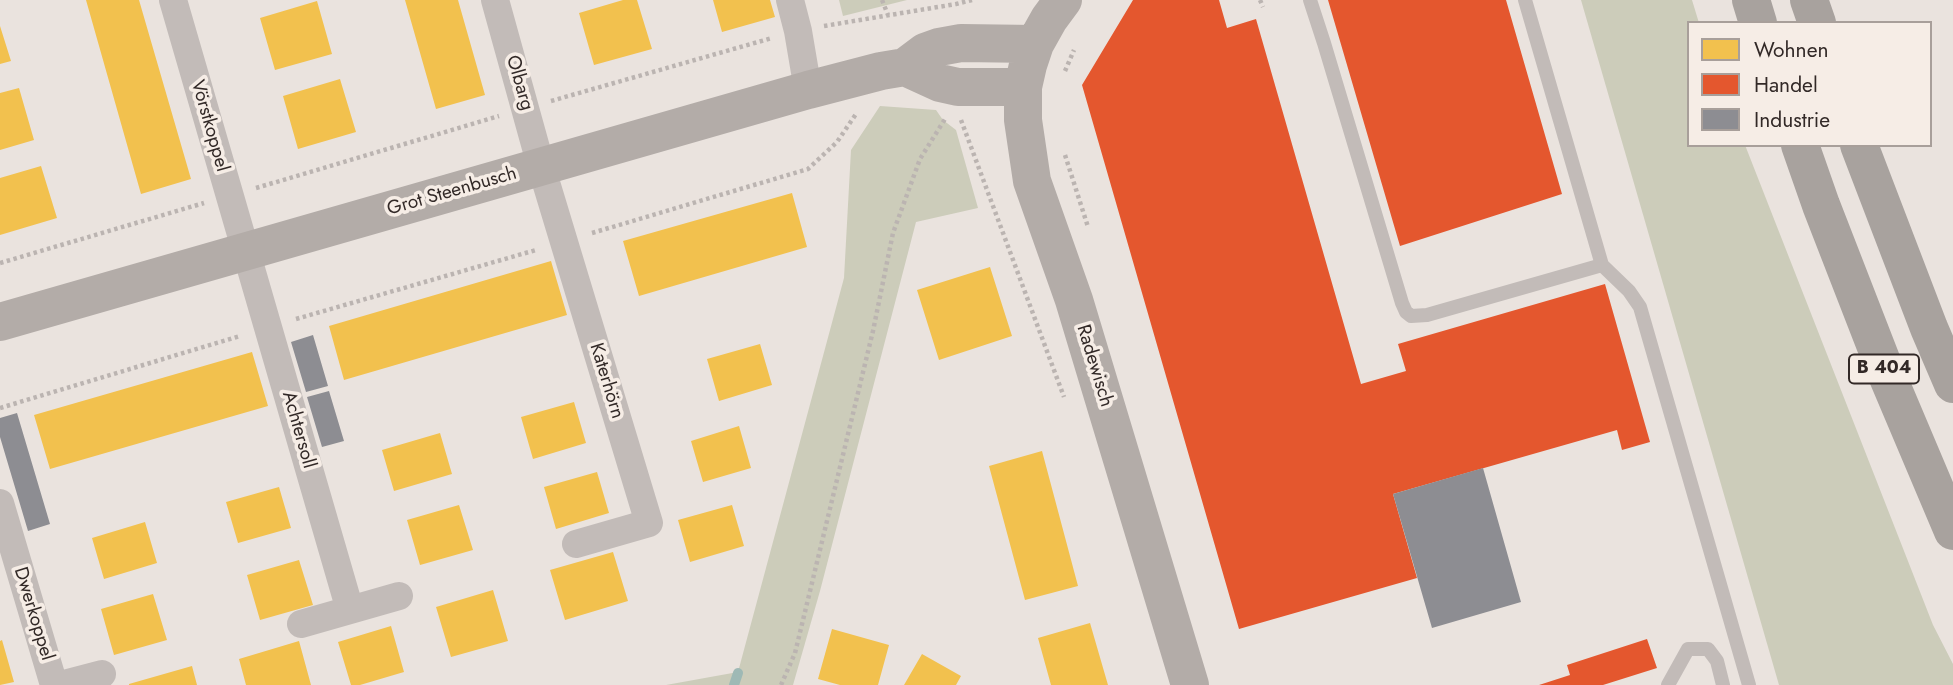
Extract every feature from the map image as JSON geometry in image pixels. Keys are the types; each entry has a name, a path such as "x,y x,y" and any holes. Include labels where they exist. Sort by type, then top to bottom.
{"highway":[{"path":"1751,0 1757,21"},
{"path":"1809,0 1815,21"},
{"name":"B 404","path":"1801,147 1886,375 1953,531"},
{"name":"B 404","path":"1860,147 1953,384"}],"street":[{"name":"Vörstkoppel","path":"173,0 247,251"},
{"name":"Olbarg","path":"495,0 541,166"},
{"path":"790,0 808,90"},
{"path":"1035,44 1063,0"},
{"name":"Grot Steenbusch","path":"0,322 808,90 905,67 925,52 939,47 961,43 1035,44"},
{"name":"Radewisch","path":"1035,44 1023,86 1023,120 1032,181 1078,313 1190,685"},
{"path":"905,67 940,83 958,99 1023,86"},
{"name":"Katerhörn","path":"541,166 649,523 576,544"},
{"name":"Achtersoll","path":"247,251 349,610"},
{"name":"Dwerkoppel","path":"0,503 54,685"},
{"path":"301,624 399,596"},
{"path":"60,685 102,674"}],"lane":[{"path":"1310,0 1406,312 1411,316 1427,315 1602,265"},
{"path":"1525,0 1602,265 1615,275 1640,307 1749,685"},
{"path":"1668,685 1688,649 1708,649 1717,661 1723,685"}],"path":[{"path":"882,0 888,15"},
{"path":"0,263 798,31 972,0"},
{"path":"1260,0 1263,8"},
{"path":"958,99 1065,400"},
{"path":"780,685 794,653 873,331 893,233 920,159 958,99"},
{"path":"0,408 808,169 836,142 856,113"}],"green space":[{"path":"839,0 907,0 843,16"},
{"path":"1581,0 1692,0 1698,21 1687,21 1687,147 1746,147 1933,625 1953,664 1953,685 1779,685"},
{"path":"880,106 936,110 943,120 956,130 978,208 916,222 793,685 666,685 738,672 844,278 851,150"}],"building: Wohnen":[{"path":"86,0 139,0 191,179 141,194"},
{"path":"405,0 458,0 485,95 436,109"},
{"path":"623,0 637,0 652,49 594,65 579,13"},
{"path":"713,0 770,0 775,17 722,32"},
{"path":"317,1 332,54 275,70 260,18"},
{"path":"0,26 11,61 0,64"},
{"path":"340,79 356,132 298,149 283,96"},
{"path":"19,88 34,140 0,150 0,93"},
{"path":"41,166 57,218 0,235 0,178"},
{"path":"792,193 807,247 639,296 623,241"},
{"path":"551,261 567,315 344,380 329,326"},
{"path":"990,267 1012,336 939,360 917,290"},
{"path":"760,344 772,385 719,401 707,359"},
{"path":"252,352 268,406 50,469 34,415"},
{"path":"574,402 586,443 533,459 521,417"},
{"path":"739,426 751,468 703,482 691,441"},
{"path":"440,433 452,474 394,491 382,450"},
{"path":"1042,451 1078,586 1025,600 989,466"},
{"path":"597,472 609,513 556,529 544,487"},
{"path":"279,487 291,528 238,543 226,502"},
{"path":"459,505 473,550 420,565 407,520"},
{"path":"732,505 744,546 690,562 678,520"},
{"path":"145,522 157,563 104,579 92,538"},
{"path":"613,552 628,601 565,620 550,570"},
{"path":"299,560 313,605 260,620 247,575"},
{"path":"493,590 508,641 451,657 436,607"},
{"path":"153,594 167,640 114,655 101,609"},
{"path":"1090,623 1108,685 1051,685 1038,638"},
{"path":"391,626 404,672 360,685 351,685 338,642"},
{"path":"832,629 889,645 878,685 840,685 818,679"},
{"path":"2,640 14,682 0,685 0,641"},
{"path":"299,641 311,685 246,685 239,659"},
{"path":"922,654 961,676 956,685 904,685"},
{"path":"192,666 197,685 129,685 129,684"}],"building: Handel":[{"path":"1133,0 1219,0 1227,28 1256,19 1361,384 1406,371 1398,344 1605,284 1650,442 1622,450 1617,430 1393,494 1417,578 1239,629 1082,85"},
{"path":"1328,0 1506,0 1562,194 1400,246"},
{"path":"1647,639 1657,668 1603,685 1539,685 1570,675 1567,665"}],"building: Industrie":[{"path":"313,335 328,386 306,392 291,342"},
{"path":"329,391 344,441 322,447 307,397"},
{"path":"17,413 50,524 28,531 0,437 0,418"},
{"path":"1483,468 1521,602 1432,628 1393,494"}],"waterway":[{"path":"734,685 738,673"}]}
